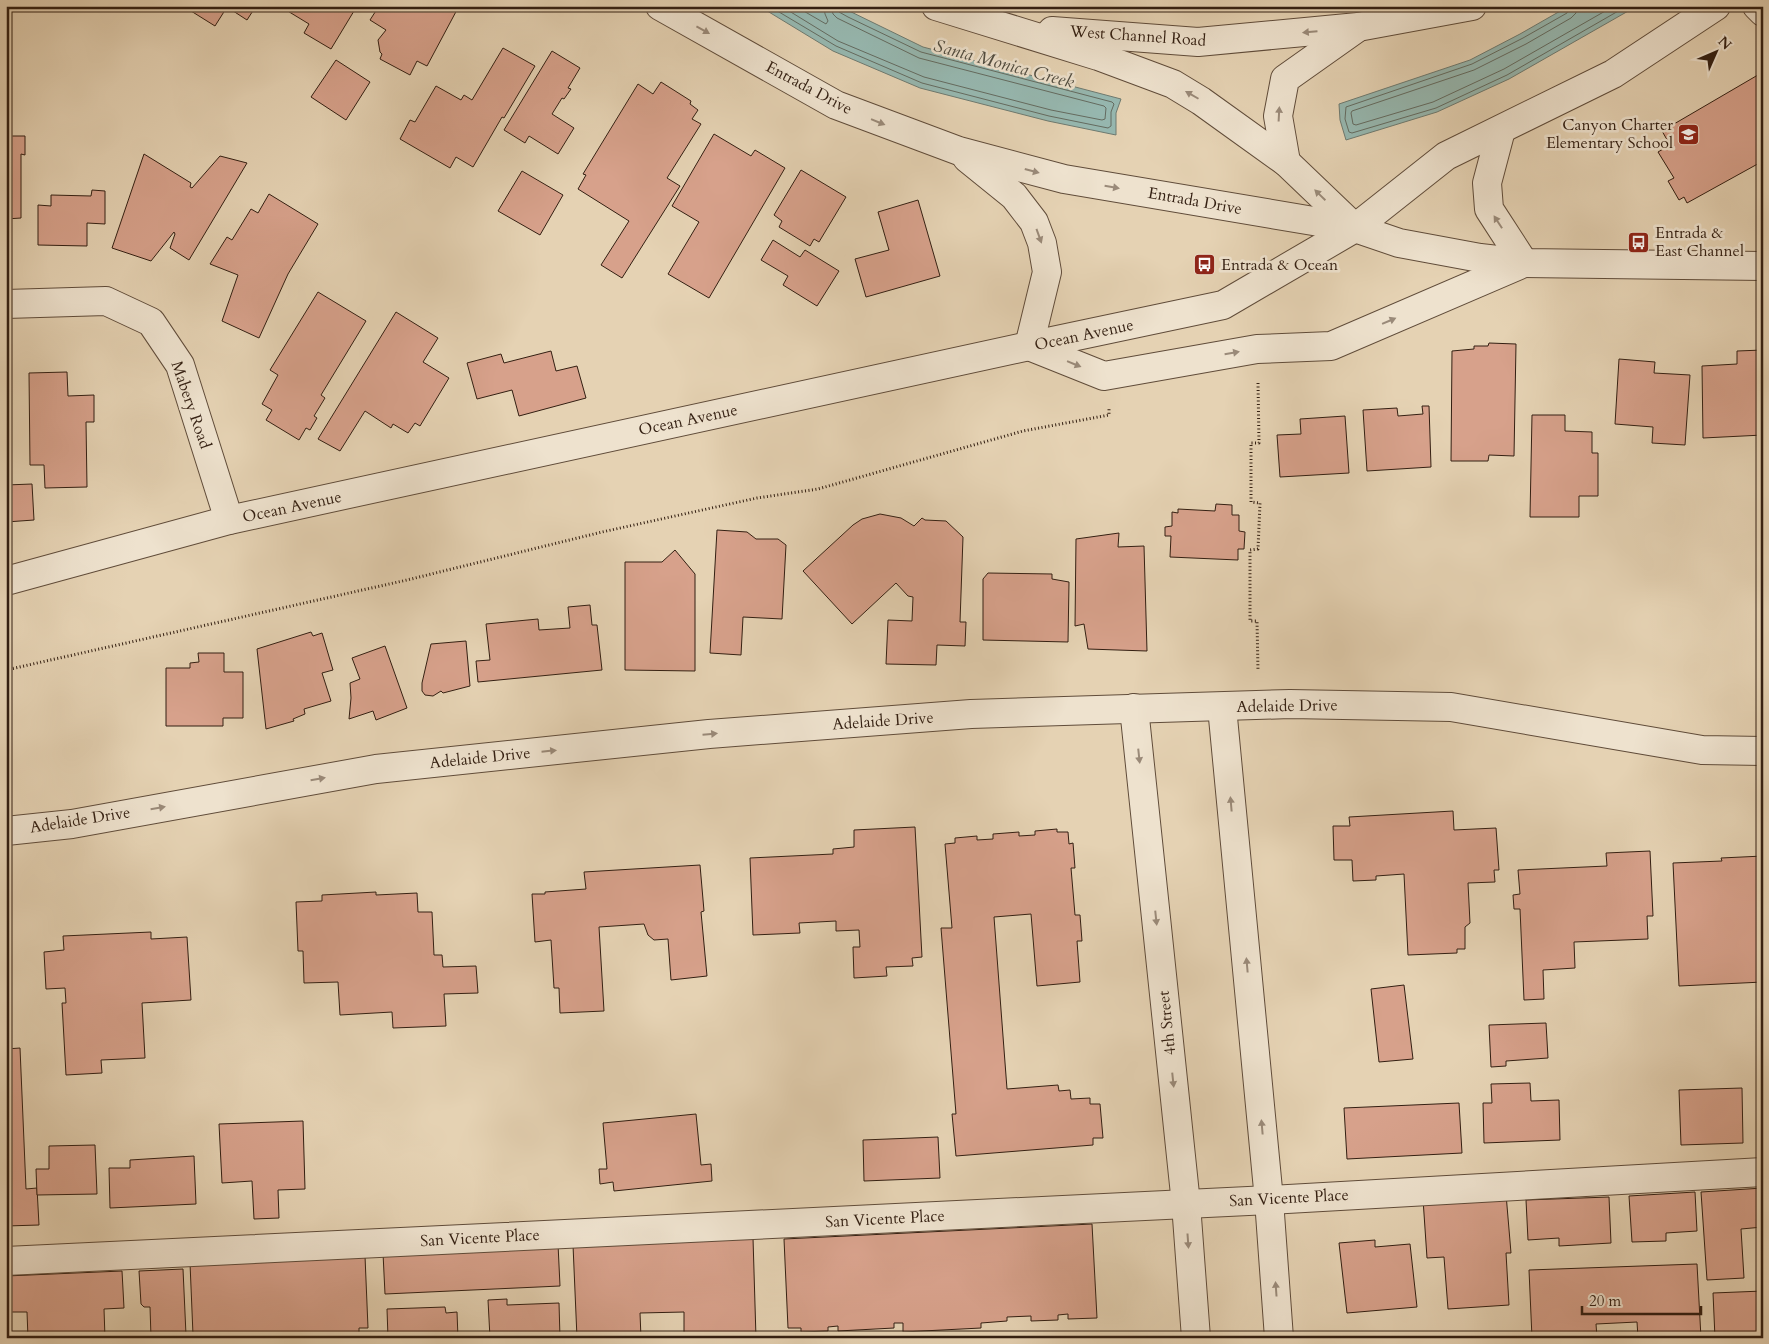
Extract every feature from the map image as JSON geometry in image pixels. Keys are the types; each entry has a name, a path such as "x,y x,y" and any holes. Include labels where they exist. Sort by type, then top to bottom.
{"street":[{"name":"Entrada Drive","path":"660,6 836,105 959,152 1064,179 1355,228 1399,243 1480,258 1524,263 1763,266"},
{"name":"West Channel Road","path":"936,6 1098,56 1173,84 1201,100 1286,162 1355,228"},
{"name":"West Channel Road","path":"1006,28 1198,42 1358,27 1472,6"},
{"name":"Ocean Avenue","path":"6,581 229,520 1223,305 1355,228 1446,156 1613,74 1716,6"},
{"path":"1757,6 1763,12"},
{"name":"West Channel Road","path":"1286,162 1278,116 1285,79 1358,27"},
{"path":"959,152 1014,196 1034,222 1042,243 1046,272 1029,346 1104,376 1257,348 1332,346 1524,263 1489,209 1487,183 1501,130"},
{"name":"Mabery Road","path":"6,304 106,301 151,322 180,365 229,520"},
{"name":"Adelaide Drive","path":"6,831 72,824 376,769 709,734 971,714 1134,708 1222,708 1290,704 1451,707 1702,750 1763,751"},
{"name":"4th Street","path":"1134,708 1186,1204 1196,1338"},
{"path":"1222,708 1269,1200 1280,1338"},
{"name":"San Vicente Place","path":"6,1262 1269,1200 1763,1172"}],"path":[{"path":"1257,348 1259,442 1250,443 1251,502 1260,503 1258,549 1250,550 1250,621 1257,621 1259,675"},
{"path":"6,670 407,580 602,532 757,498 818,489 1023,431 1108,415 1116,374"}],"water":[{"path":"759,6 839,6 923,47 1121,99 1116,113 1116,135 1048,121 920,88 833,51"},
{"path":"1569,6 1637,6 1509,79 1437,112 1346,140 1340,120 1339,104 1470,60"}],"building":[{"path":"183,6 256,6 247,20 227,7 215,26"},
{"path":"284,6 357,6 331,49 304,33 309,24 286,10 287,8"},
{"path":"379,6 459,6 427,66 417,61 410,75 380,59 382,54 378,40 386,30 370,20"},
{"path":"503,48 535,66 473,167 456,157 450,168 400,139 410,120 415,122 436,86 461,100 464,95 472,100"},
{"path":"552,51 580,68 568,88 571,89 564,99 562,98 552,114 574,128 558,154 529,136 525,143 504,130"},
{"path":"336,60 370,82 346,120 311,97"},
{"path":"1763,72 1763,161 1687,203 1684,197 1679,200 1668,181 1674,178 1658,152 1670,145 1662,131"},
{"path":"661,82 691,101 690,104 698,110 692,119 701,124 667,178 680,186 622,278 601,265 629,221 578,189 586,175 583,174 638,84 653,94"},
{"path":"6,113 8,113 8,136 25,136 25,155 21,154 21,218 6,219"},
{"path":"714,134 751,156 755,150 785,168 709,298 668,274 699,222 672,206"},
{"path":"144,154 191,183 190,187 192,188 220,156 247,163 189,260 170,248 174,232 151,261 112,248"},
{"path":"801,170 846,197 819,242 814,239 810,246 779,227 782,221 774,215"},
{"path":"522,171 563,195 540,235 498,211"},
{"path":"92,190 105,191 105,224 87,223 87,246 38,245 38,205 51,206 51,195 91,196"},
{"path":"269,194 318,224 288,274 259,338 222,321 238,275 210,264 227,237 232,240 251,209 258,213"},
{"path":"918,200 940,276 866,297 855,259 889,250 878,212"},
{"path":"773,240 800,257 805,250 839,271 817,306 783,285 788,276 761,260"},
{"path":"318,292 366,321 321,395 325,398 314,416 317,418 310,430 306,428 299,440 266,420 272,410 262,404 278,375 270,370"},
{"path":"396,312 438,338 423,362 449,378 420,426 415,423 408,433 393,424 391,428 365,411 340,451 318,439"},
{"path":"1489,343 1516,344 1514,456 1489,455 1488,461 1451,461 1452,351 1474,349 1474,346 1488,346"},
{"path":"1763,350 1763,435 1703,438 1702,366 1737,364 1737,351"},
{"path":"551,351 556,371 577,366 586,398 519,416 512,390 477,399 467,363 501,354 504,363"},
{"path":"1619,359 1655,362 1654,373 1690,375 1685,445 1652,443 1653,427 1615,424"},
{"path":"67,372 68,396 94,395 94,422 86,422 87,487 45,488 44,465 30,465 29,373"},
{"path":"1422,406 1429,406 1431,467 1367,471 1363,410 1397,408 1398,416 1423,414"},
{"path":"1532,415 1565,415 1565,431 1592,432 1592,453 1598,453 1598,496 1579,496 1579,517 1530,517"},
{"path":"1345,416 1349,473 1280,477 1277,435 1301,434 1300,419"},
{"path":"32,484 34,520 6,522 6,485"},
{"path":"1216,504 1232,505 1232,515 1239,515 1239,531 1245,532 1244,549 1238,549 1238,560 1170,557 1171,536 1165,536 1165,527 1172,526 1172,512 1178,513 1178,509 1215,511"},
{"path":"880,514 901,518 914,526 922,518 925,520 946,521 963,537 960,622 966,622 965,646 937,645 936,665 886,664 888,620 912,621 913,597 908,596 896,583 852,624 803,571 853,525 862,519"},
{"path":"717,530 747,532 756,539 778,539 786,545 782,619 743,617 741,655 710,653"},
{"path":"1119,533 1118,547 1144,546 1147,651 1088,649 1084,624 1075,626 1076,539"},
{"path":"675,550 695,574 695,671 625,670 625,562 662,562"},
{"path":"988,573 1052,574 1052,579 1069,582 1068,642 983,640 983,579"},
{"path":"590,605 592,625 597,625 602,670 478,682 476,661 490,660 486,624 538,619 539,630 570,628 568,607"},
{"path":"311,632 313,636 322,633 333,670 322,673 331,701 304,709 305,714 293,719 294,721 266,729 257,649"},
{"path":"466,641 470,686 443,693 441,691 433,696 425,695 422,691 422,683 431,644"},
{"path":"385,646 407,708 376,720 373,711 349,719 350,683 360,679 352,658"},
{"path":"198,653 224,653 224,672 243,672 243,718 223,718 223,726 166,726 166,668 190,668 190,663 199,662"},
{"path":"1453,811 1454,830 1496,828 1499,870 1494,870 1495,882 1468,883 1470,923 1465,927 1465,949 1457,949 1457,953 1408,955 1404,874 1376,876 1376,880 1353,881 1352,860 1334,860 1333,826 1350,826 1349,817"},
{"path":"915,827 922,957 912,958 913,966 886,967 887,976 854,978 853,947 860,947 859,930 836,931 836,921 799,923 800,933 753,935 750,858 833,854 833,849 854,847 854,830"},
{"path":"1057,829 1057,832 1068,832 1069,844 1073,843 1075,868 1071,868 1075,915 1080,915 1082,941 1077,941 1080,982 1037,986 1031,914 994,917 1007,1089 1058,1085 1059,1091 1070,1090 1071,1099 1090,1098 1090,1104 1100,1104 1103,1138 1093,1138 1093,1145 956,1156 952,1114 956,1114 941,928 952,928 945,844 955,843 955,838 977,836 977,840 993,839 993,834 1019,832 1019,836 1035,835 1035,831"},
{"path":"1650,851 1653,916 1647,916 1648,939 1574,942 1575,968 1543,970 1544,999 1524,1000 1520,909 1514,909 1513,895 1520,894 1518,870 1607,866 1606,853"},
{"path":"1763,856 1763,982 1679,986 1673,863 1722,861 1721,858"},
{"path":"700,865 704,911 701,912 707,976 671,980 668,939 654,940 648,935 644,924 599,927 604,1011 560,1013 559,988 554,988 551,940 535,942 532,894 586,889 584,872"},
{"path":"376,892 376,895 417,893 418,912 432,912 434,955 442,955 443,967 476,966 478,993 444,994 446,1026 393,1028 392,1012 340,1015 338,982 304,983 303,951 298,951 296,902 322,901 322,895"},
{"path":"151,932 151,939 187,937 191,1000 142,1003 145,1058 101,1060 102,1073 66,1075 62,1003 66,1003 65,988 46,989 44,952 64,950 63,936"},
{"path":"1404,985 1413,1059 1379,1062 1371,989"},
{"path":"1546,1023 1548,1058 1506,1061 1506,1066 1491,1067 1489,1025"},
{"path":"20,1048 26,1189 37,1188 39,1225 6,1226 6,1049"},
{"path":"1530,1083 1531,1101 1559,1100 1560,1140 1484,1143 1483,1103 1492,1103 1491,1084"},
{"path":"1742,1088 1743,1143 1681,1145 1679,1090"},
{"path":"1459,1103 1462,1153 1347,1159 1344,1108"},
{"path":"696,1114 701,1165 711,1164 712,1181 614,1191 613,1182 600,1184 599,1169 607,1169 603,1123"},
{"path":"303,1121 305,1189 278,1190 279,1218 254,1219 252,1181 222,1183 219,1124"},
{"path":"938,1137 940,1178 864,1181 863,1140"},
{"path":"95,1145 97,1194 37,1195 36,1169 49,1169 49,1146"},
{"path":"194,1156 196,1204 110,1208 109,1168 130,1168 130,1160"},
{"path":"1763,1188 1763,1227 1741,1229 1744,1278 1707,1280 1701,1192"},
{"path":"1695,1192 1697,1231 1666,1233 1666,1241 1632,1242 1629,1196"},
{"path":"1506,1194 1511,1253 1506,1253 1509,1305 1448,1309 1444,1257 1427,1258 1423,1199"},
{"path":"1609,1197 1611,1243 1559,1246 1559,1238 1528,1240 1526,1200"},
{"path":"1092,1224 1097,1318 1068,1319 1068,1314 1058,1315 1058,1320 1031,1321 1031,1316 1007,1317 1007,1321 981,1323 981,1328 903,1332 903,1323 894,1323 894,1328 838,1331 838,1326 828,1327 828,1331 801,1332 801,1328 788,1328 784,1239"},
{"path":"753,1238 756,1338 684,1338 684,1312 640,1313 641,1338 577,1338 573,1245"},
{"path":"1375,1240 1375,1247 1410,1244 1417,1307 1347,1313 1339,1243"},
{"path":"558,1244 560,1286 385,1294 383,1253"},
{"path":"365,1256 368,1328 359,1328 359,1338 232,1338 232,1334 193,1335 190,1263"},
{"path":"1697,1264 1701,1338 1638,1338 1637,1322 1596,1324 1597,1338 1532,1338 1529,1270"},
{"path":"183,1269 186,1335 151,1337 150,1307 144,1307 141,1304 139,1271"},
{"path":"122,1271 124,1308 104,1309 105,1338 28,1338 27,1312 7,1312 6,1276"},
{"path":"1763,1291 1763,1338 1715,1338 1713,1293"},
{"path":"507,1299 507,1305 559,1303 560,1338 490,1338 488,1300"},
{"path":"445,1307 446,1313 457,1312 458,1338 388,1338 387,1309"}],"place":[{"name":"Canyon Charter Elementary School","path":"1689,134"},
{"name":"Entrada & East Channel","path":"1639,242"},
{"name":"Entrada & Ocean","path":"1205,265"}],"water label":[{"name":"Santa Monica Creek","path":"1004,64"}]}
